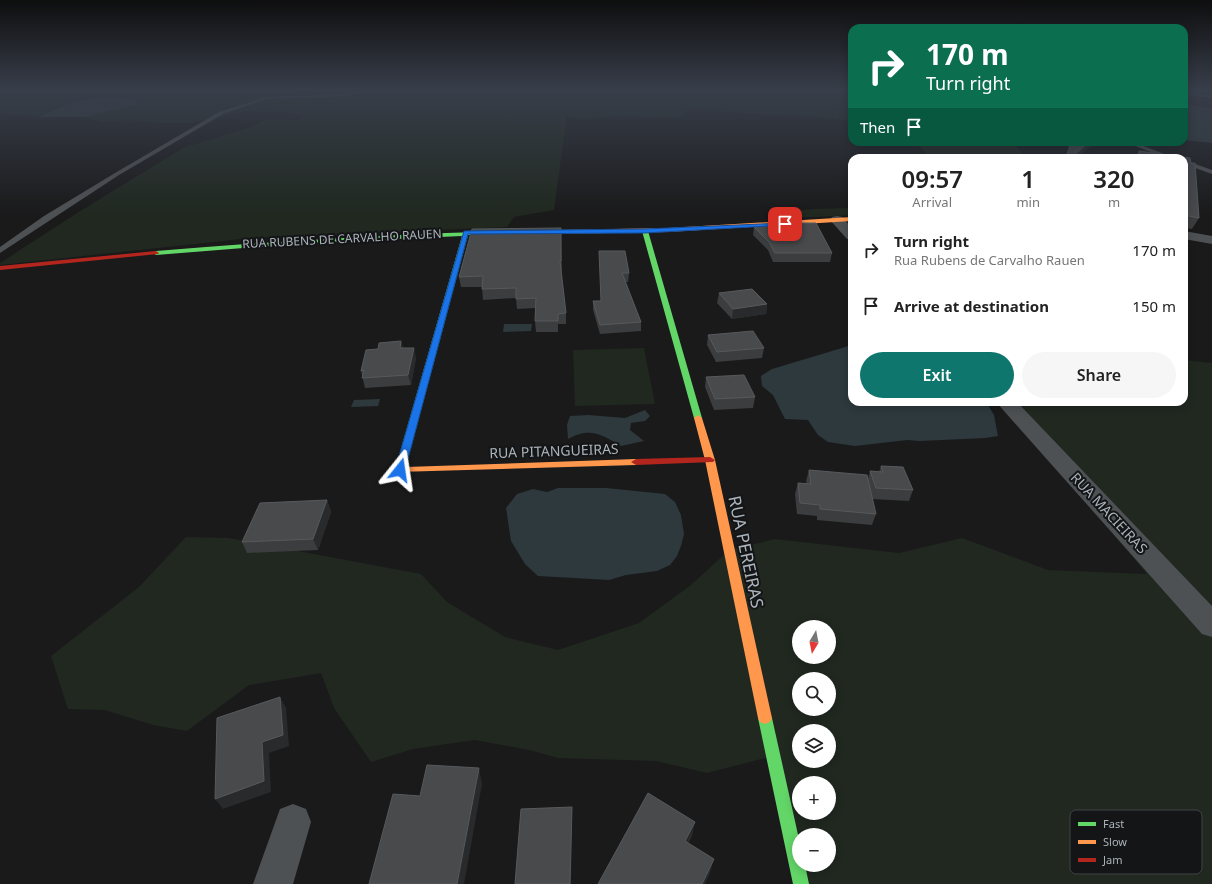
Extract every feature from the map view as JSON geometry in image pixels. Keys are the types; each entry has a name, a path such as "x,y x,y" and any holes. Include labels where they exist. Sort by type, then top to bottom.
{"street":[{"name":"RUA RUBENS DE CARVALHO RAUEN","path":"0,268 170,251 284,242 466,233 645,231 772,225 848,219"},
{"path":"837,220 848,232"},
{"name":"RUA PEREIRAS","path":"645,231 710,460 801,884"},
{"name":"RUA PITANGUEIRAS","path":"466,233 400,470 710,460"},
{"path":"1188,236 1212,240"},
{"name":"RUA MACIEIRAS","path":"1010,406 1212,625"},
{"path":"273,884 293,822"}],"lane":[{"path":"0,251 47,218 117,174 190,131"},
{"path":"1139,146 1161,154"},
{"path":"1188,163 1212,172"}],"shaded area":[{"path":"237,131 565,131 554,210 514,217 507,227 251,238 0,265 0,263 77,213 183,148"},
{"path":"1188,131 1212,131 1212,143 1188,140"},
{"path":"919,146 1016,146 1023,154 927,154"},
{"path":"848,208 848,215 772,219 774,213 813,209"},
{"path":"504,324 532,324 531,331 503,332"},
{"path":"848,346 848,406 988,406 994,415 998,436 920,441 907,440 855,446 828,442 818,435 808,420 785,419 773,395 762,386 761,376 772,369"},
{"path":"644,348 655,404 575,406 573,350"},
{"path":"1188,360 1212,363 1212,884 807,884 804,872 836,872 836,828 797,828 794,820 836,820 836,776 792,776 792,814 773,756 707,773 656,761 558,758 529,750 475,740 413,749 371,762 334,708 321,673 249,685 187,731 153,725 105,710 68,709 51,656 139,587 186,537 228,538 421,574 447,602 505,637 558,650 639,623 691,585 729,550 775,539 899,553 962,538 1048,570 1147,574 1004,406 1188,406"},
{"path":"380,399 378,406 351,407 354,400"},
{"path":"645,410 650,416 645,421 631,423 630,430 644,441 621,446 601,435 589,433 576,435 568,439 567,425 570,416 588,415 625,418"},
{"path":"558,488 606,488 665,494 675,502 681,515 684,534 677,556 670,565 657,571 626,575 609,580 538,576 525,564 511,541 506,508 517,494 533,489 547,492"}],"building":[{"path":"1070,146 1084,146 1076,154 1067,154"},
{"path":"1139,151 1161,154 1139,154"},
{"path":"1188,158 1190,158 1191,163 1195,163 1199,218 1188,216"},
{"path":"795,223 816,223 832,253 775,253 769,242 754,227 796,225"},
{"path":"561,228 560,261 566,313 558,314 558,321 535,321 536,298 516,299 516,288 482,289 483,276 459,277 472,229"},
{"path":"599,251 625,251 629,273 622,273 641,322 600,325 593,301 601,301"},
{"path":"752,289 767,304 733,309 719,293"},
{"path":"753,331 764,348 717,352 708,335"},
{"path":"401,341 400,348 414,348 408,375 362,378 364,370 361,371 366,350 378,349 379,343"},
{"path":"744,375 755,397 715,399 706,377"},
{"path":"881,466 903,467 913,490 876,488 870,471 883,472"},
{"path":"809,470 867,475 876,514 820,509 820,505 800,503 798,483 811,484"},
{"path":"327,500 313,539 242,542 260,503"},
{"path":"280,697 283,735 262,742 264,781 215,799 217,718"},
{"path":"427,765 479,768 457,884 369,884 393,794 420,796"},
{"path":"648,793 695,822 685,841 714,859 702,884 598,884"},
{"path":"572,807 570,884 515,884 521,809"}],"traffic: fast":[{"path":"645,231 698,418"},
{"path":"156,253 356,238 556,232"},
{"path":"403,459 466,233"},
{"path":"765,718 801,884"}],"traffic: slow":[{"path":"556,232 668,230 848,219"},
{"path":"698,418 710,460 765,718"},
{"path":"403,459 400,470 636,462"}],"traffic: jam":[{"path":"0,268 156,253"},
{"path":"636,462 710,460"}],"route":[{"path":"400,470 466,233 645,231 785,224"}]}
